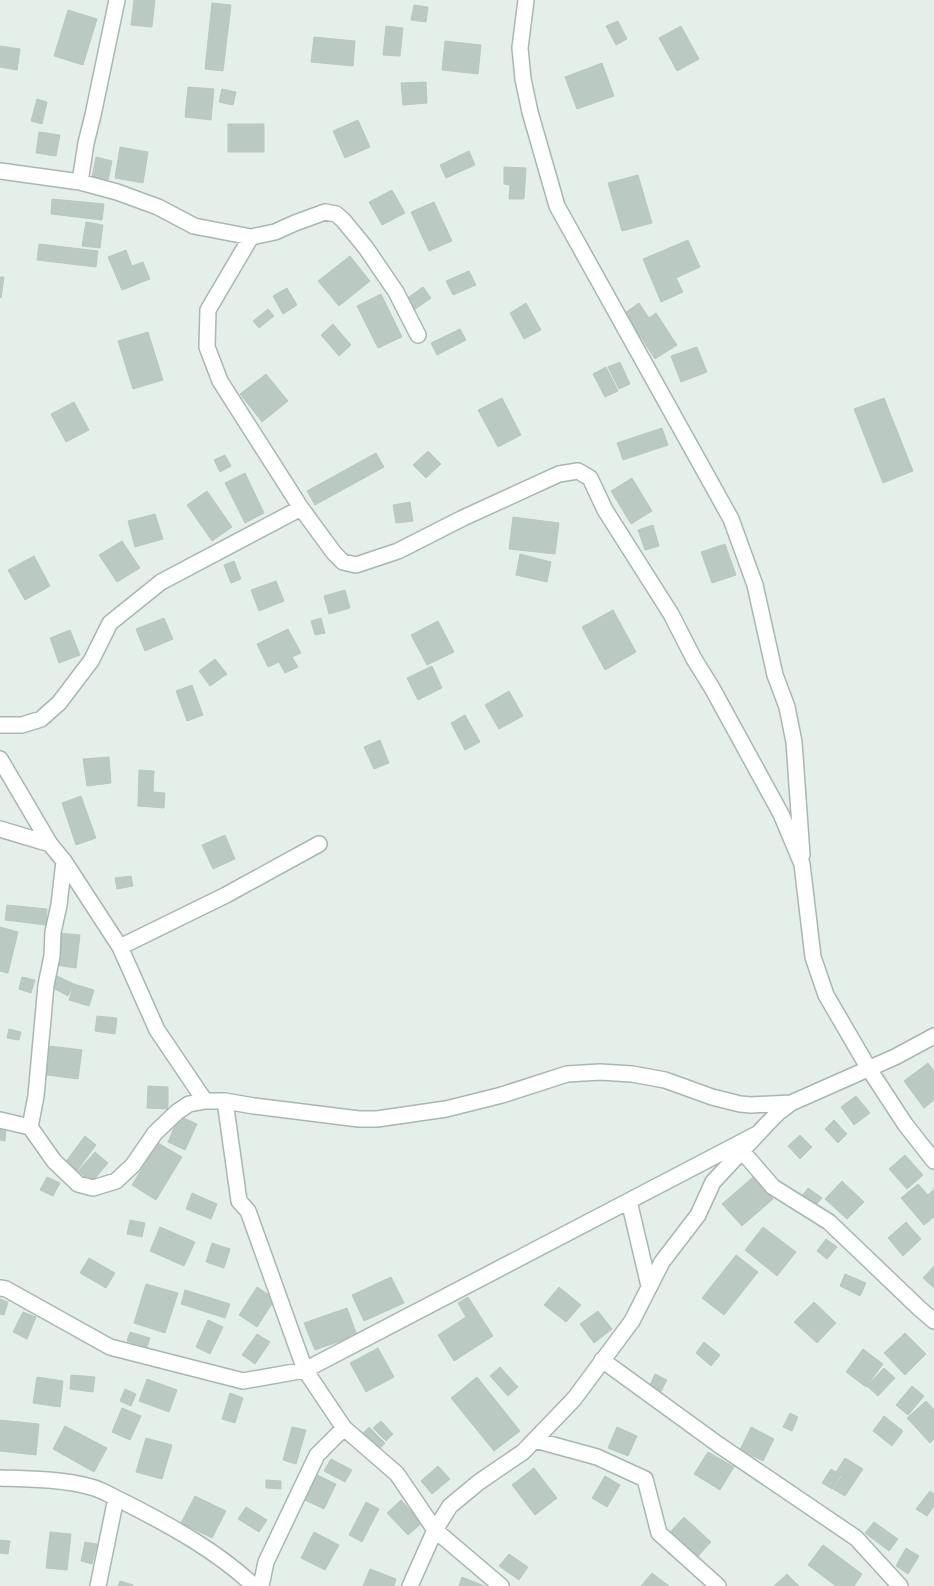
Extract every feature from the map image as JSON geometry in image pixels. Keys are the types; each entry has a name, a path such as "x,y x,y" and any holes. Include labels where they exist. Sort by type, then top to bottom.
{"street":[{"path":"80,182 86,143 117,0"},
{"path":"526,0 520,48 523,79 530,112 557,206 731,519 754,586 775,675 787,706 794,742 802,864 814,957 826,995 869,1069 905,1124 934,1161"},
{"path":"0,172 80,182 118,192 158,207 194,226 251,237 275,232 325,212 336,214 360,241 396,292 418,335"},
{"path":"251,237 208,310 207,347 220,382 301,508 334,553 343,562 356,566 398,551 559,474 578,471 590,478 605,510 671,614 694,659 712,688 781,814 802,864"},
{"path":"0,725 22,725 41,719 59,703 91,661 110,623 161,582 301,508"},
{"path":"0,759 50,844 64,861 120,947 157,1030 204,1102"},
{"path":"0,829 50,844"},
{"path":"120,947 226,895 319,844"},
{"path":"30,1127 36,1096 46,985 52,956 53,932 59,905 64,861"},
{"path":"410,1586 434,1530 450,1506 479,1482 524,1452 574,1399 632,1320 662,1262 698,1215 712,1182 779,1112 791,1103 869,1069 934,1036"},
{"path":"0,1120 30,1127 54,1162 78,1184 93,1188 116,1181 133,1165 156,1133 176,1112 189,1104 204,1102 225,1101 358,1119 377,1119 446,1109 502,1095 567,1074 600,1072 632,1074 665,1080 712,1097 740,1104 791,1103"},
{"path":"225,1101 239,1201 248,1211 305,1370 344,1428 397,1474 434,1530 501,1586"},
{"path":"0,1288 6,1289 110,1347 243,1381 305,1370 759,1133"},
{"path":"742,1151 773,1186 829,1222 934,1321"},
{"path":"629,1201 649,1286"},
{"path":"602,1360 719,1445 856,1538 900,1586"},
{"path":"261,1586 266,1562 317,1455 344,1428"},
{"path":"535,1440 597,1457 645,1479 659,1533 718,1586"},
{"path":"0,1478 54,1480 92,1487 191,1538 246,1578 254,1586"},
{"path":"98,1586 116,1498"}],"building":[{"path":"134,0 155,0 152,27 131,25"},
{"path":"212,3 231,5 223,71 205,69"},
{"path":"414,5 428,7 426,22 411,20"},
{"path":"68,10 97,19 83,65 54,56"},
{"path":"618,21 627,39 616,45 606,26"},
{"path":"386,26 403,28 400,56 383,55"},
{"path":"681,26 699,59 677,71 659,38"},
{"path":"314,37 355,41 353,66 311,62"},
{"path":"445,41 481,45 478,74 442,70"},
{"path":"0,46 20,49 17,70 0,67"},
{"path":"602,63 614,96 577,109 565,77"},
{"path":"426,82 427,103 403,105 401,83"},
{"path":"188,87 214,89 211,120 185,117"},
{"path":"222,89 236,92 233,105 219,102"},
{"path":"37,99 47,102 42,124 31,121"},
{"path":"358,120 370,147 345,158 333,131"},
{"path":"228,124 264,124 264,152 228,152"},
{"path":"39,132 60,135 56,156 36,153"},
{"path":"120,147 148,152 143,183 115,178"},
{"path":"469,151 475,165 446,178 440,165"},
{"path":"96,157 112,161 107,185 91,182"},
{"path":"504,167 526,168 524,199 509,199 510,185 504,184"},
{"path":"638,175 652,223 622,231 608,183"},
{"path":"392,190 405,213 382,225 369,202"},
{"path":"52,199 104,204 102,220 51,214"},
{"path":"434,202 452,241 429,251 411,212"},
{"path":"86,222 103,225 100,248 82,246"},
{"path":"688,240 700,267 676,278 683,292 661,302 643,259"},
{"path":"39,244 98,251 96,267 37,260"},
{"path":"126,250 132,266 143,262 150,279 122,290 108,257"},
{"path":"350,256 370,281 339,306 318,281"},
{"path":"469,271 476,285 453,295 446,281"},
{"path":"0,277 4,277 1,298 0,297"},
{"path":"423,287 431,298 414,310 406,299"},
{"path":"287,288 297,305 283,314 273,296"},
{"path":"381,294 402,337 378,348 357,306"},
{"path":"526,303 541,330 524,339 510,313"},
{"path":"639,303 649,318 656,313 677,345 655,359 625,313"},
{"path":"268,309 274,316 259,328 253,321"},
{"path":"333,324 351,345 339,356 321,335"},
{"path":"460,329 466,340 437,355 431,343"},
{"path":"148,332 163,380 133,389 118,341"},
{"path":"697,347 707,372 681,382 671,356"},
{"path":"620,362 630,384 619,389 608,367"},
{"path":"606,367 618,391 605,397 593,374"},
{"path":"266,374 288,401 262,422 240,394"},
{"path":"502,398 521,435 498,447 478,410"},
{"path":"884,398 913,471 883,483 854,409"},
{"path":"74,402 89,430 66,442 51,414"},
{"path":"662,428 668,445 623,460 617,443"},
{"path":"428,451 441,464 426,478 413,465"},
{"path":"376,453 384,467 315,505 307,491"},
{"path":"225,455 231,466 220,472 214,460"},
{"path":"245,473 264,513 245,523 225,483"},
{"path":"632,478 652,511 631,524 611,491"},
{"path":"207,491 232,527 212,541 187,505"},
{"path":"410,502 413,521 396,523 393,505"},
{"path":"155,514 163,539 135,547 128,521"},
{"path":"513,517 559,523 555,554 509,549"},
{"path":"653,525 659,546 645,550 638,530"},
{"path":"122,541 140,568 117,582 99,555"},
{"path":"725,544 736,575 712,583 701,552"},
{"path":"520,554 551,562 547,582 516,575"},
{"path":"34,556 50,586 25,600 8,570"},
{"path":"234,561 241,579 231,583 224,565"},
{"path":"276,581 284,601 259,611 251,590"},
{"path":"345,590 350,608 329,614 324,596"},
{"path":"613,610 636,652 605,670 582,627"},
{"path":"164,618 173,639 145,651 136,629"},
{"path":"321,618 325,633 315,635 311,621"},
{"path":"438,621 454,652 427,665 411,635"},
{"path":"288,629 301,653 292,657 298,667 285,673 279,662 268,667 257,644"},
{"path":"70,630 80,655 59,663 50,638"},
{"path":"215,659 227,674 210,686 199,671"},
{"path":"432,666 442,688 418,700 407,678"},
{"path":"192,685 203,715 187,721 176,691"},
{"path":"509,691 523,716 499,729 485,705"},
{"path":"465,715 480,742 465,750 451,723"},
{"path":"380,740 389,763 374,769 364,747"},
{"path":"109,757 111,783 87,786 83,759"},
{"path":"139,770 154,771 153,792 165,793 164,808 138,806"},
{"path":"81,796 96,838 76,845 62,803"},
{"path":"225,835 235,859 213,869 202,845"},
{"path":"131,876 133,886 117,889 115,878"},
{"path":"7,905 47,909 46,925 5,920"},
{"path":"0,927 18,932 8,973 0,971"},
{"path":"59,933 80,935 76,968 55,965"},
{"path":"55,975 74,984 68,996 49,986"},
{"path":"22,977 35,980 31,993 19,989"},
{"path":"74,984 94,990 89,1006 69,1000"},
{"path":"97,1016 117,1018 115,1034 95,1031"},
{"path":"9,1029 21,1032 19,1040 7,1038"},
{"path":"50,1046 82,1050 78,1079 47,1075"},
{"path":"928,1063 934,1071 934,1100 924,1108 904,1081"},
{"path":"148,1086 168,1087 168,1109 147,1108"},
{"path":"856,1096 870,1113 854,1125 841,1107"},
{"path":"179,1116 197,1124 185,1150 168,1142"},
{"path":"834,1120 847,1134 838,1143 825,1129"},
{"path":"0,1128 6,1129 5,1141 0,1140"},
{"path":"800,1135 812,1147 800,1159 788,1146"},
{"path":"85,1136 96,1145 76,1172 64,1164"},
{"path":"158,1143 182,1157 156,1200 132,1185"},
{"path":"95,1152 108,1163 92,1182 78,1171"},
{"path":"905,1155 923,1175 907,1189 889,1169"},
{"path":"47,1177 60,1183 53,1196 40,1190"},
{"path":"753,1177 773,1199 742,1226 722,1204"},
{"path":"842,1181 864,1202 847,1219 825,1199"},
{"path":"918,1184 928,1195 934,1189 934,1217 924,1225 901,1198"},
{"path":"808,1188 822,1198 815,1206 802,1196"},
{"path":"192,1193 217,1204 211,1219 186,1209"},
{"path":"130,1220 145,1223 142,1237 127,1234"},
{"path":"906,1222 921,1239 903,1256 888,1238"},
{"path":"160,1227 195,1242 184,1266 150,1251"},
{"path":"763,1227 796,1252 777,1276 745,1250"},
{"path":"826,1239 837,1247 827,1259 817,1251"},
{"path":"212,1243 230,1249 224,1268 206,1262"},
{"path":"736,1255 758,1272 724,1315 702,1298"},
{"path":"89,1258 115,1273 106,1288 80,1273"},
{"path":"934,1266 934,1288 923,1278"},
{"path":"845,1274 866,1283 860,1296 840,1286"},
{"path":"391,1277 404,1303 364,1321 352,1295"},
{"path":"146,1284 178,1293 165,1333 134,1323"},
{"path":"257,1287 275,1299 257,1327 239,1315"},
{"path":"559,1287 581,1305 566,1322 544,1305"},
{"path":"185,1290 230,1304 225,1318 181,1304"},
{"path":"468,1297 493,1336 454,1361 438,1335 466,1317 458,1303"},
{"path":"0,1299 8,1302 4,1315 0,1314"},
{"path":"814,1302 836,1323 817,1343 794,1322"},
{"path":"347,1308 357,1335 315,1350 304,1323"},
{"path":"598,1311 612,1329 594,1343 580,1324"},
{"path":"23,1312 36,1317 27,1339 13,1332"},
{"path":"208,1320 223,1327 210,1354 196,1347"},
{"path":"130,1332 150,1338 147,1347 127,1341"},
{"path":"905,1333 926,1354 905,1375 884,1353"},
{"path":"257,1334 270,1342 255,1364 242,1355"},
{"path":"704,1342 720,1355 711,1366 696,1353"},
{"path":"378,1348 394,1377 366,1392 350,1363"},
{"path":"863,1349 883,1364 866,1387 846,1372"},
{"path":"500,1367 518,1387 508,1396 490,1376"},
{"path":"884,1368 895,1378 878,1396 867,1386"},
{"path":"655,1374 667,1380 660,1393 649,1387"},
{"path":"71,1375 95,1377 93,1392 70,1389"},
{"path":"37,1377 63,1381 60,1407 33,1403"},
{"path":"477,1377 520,1431 494,1451 451,1398"},
{"path":"147,1379 177,1390 169,1412 139,1401"},
{"path":"912,1386 924,1396 908,1415 896,1405"},
{"path":"125,1389 136,1394 131,1406 120,1401"},
{"path":"230,1393 243,1398 235,1423 222,1419"},
{"path":"926,1401 934,1410 934,1439 930,1443 907,1418"},
{"path":"122,1408 141,1416 130,1440 112,1432"},
{"path":"790,1413 798,1417 792,1431 783,1427"},
{"path":"884,1416 903,1431 892,1446 873,1431"},
{"path":"0,1420 39,1424 36,1455 0,1451"},
{"path":"381,1421 393,1434 386,1441 373,1428"},
{"path":"65,1426 107,1448 94,1472 53,1449"},
{"path":"292,1427 306,1430 296,1464 283,1460"},
{"path":"369,1427 385,1443 376,1453 359,1437"},
{"path":"617,1427 637,1436 628,1456 608,1448"},
{"path":"751,1427 774,1439 763,1461 740,1450"},
{"path":"146,1438 172,1445 162,1479 136,1472"},
{"path":"708,1452 734,1467 720,1490 694,1474"},
{"path":"845,1458 863,1469 845,1496 833,1489 842,1476 836,1472"},
{"path":"331,1459 352,1470 345,1482 324,1471"},
{"path":"438,1466 450,1479 432,1494 421,1481"},
{"path":"534,1468 557,1498 535,1515 512,1485"},
{"path":"831,1469 841,1475 832,1489 822,1483"},
{"path":"317,1475 336,1484 324,1509 305,1500"},
{"path":"605,1476 620,1485 607,1507 592,1498"},
{"path":"266,1480 281,1481 281,1489 266,1488"},
{"path":"930,1491 934,1494 934,1506 927,1516 916,1509"},
{"path":"195,1496 226,1511 212,1538 181,1523"},
{"path":"401,1500 422,1523 408,1535 387,1513"},
{"path":"366,1502 379,1509 362,1542 349,1535"},
{"path":"246,1507 267,1520 259,1532 238,1519"},
{"path":"684,1517 711,1542 698,1556 671,1531"},
{"path":"874,1522 898,1539 889,1551 865,1533"},
{"path":"50,1532 71,1534 67,1570 46,1568"},
{"path":"314,1532 339,1545 325,1570 301,1558"},
{"path":"0,1540 10,1541 8,1554 0,1553"},
{"path":"85,1542 97,1544 92,1564 81,1561"},
{"path":"823,1545 862,1574 854,1586 836,1586 808,1565"},
{"path":"906,1548 919,1556 908,1574 896,1566"},
{"path":"509,1554 528,1567 519,1580 499,1566"},
{"path":"370,1569 396,1579 394,1586 363,1586"},
{"path":"652,1573 669,1586 641,1586"},
{"path":"787,1574 799,1586 774,1586"},
{"path":"462,1577 484,1586 459,1586"},
{"path":"120,1581 133,1585 133,1586 118,1586"}]}
